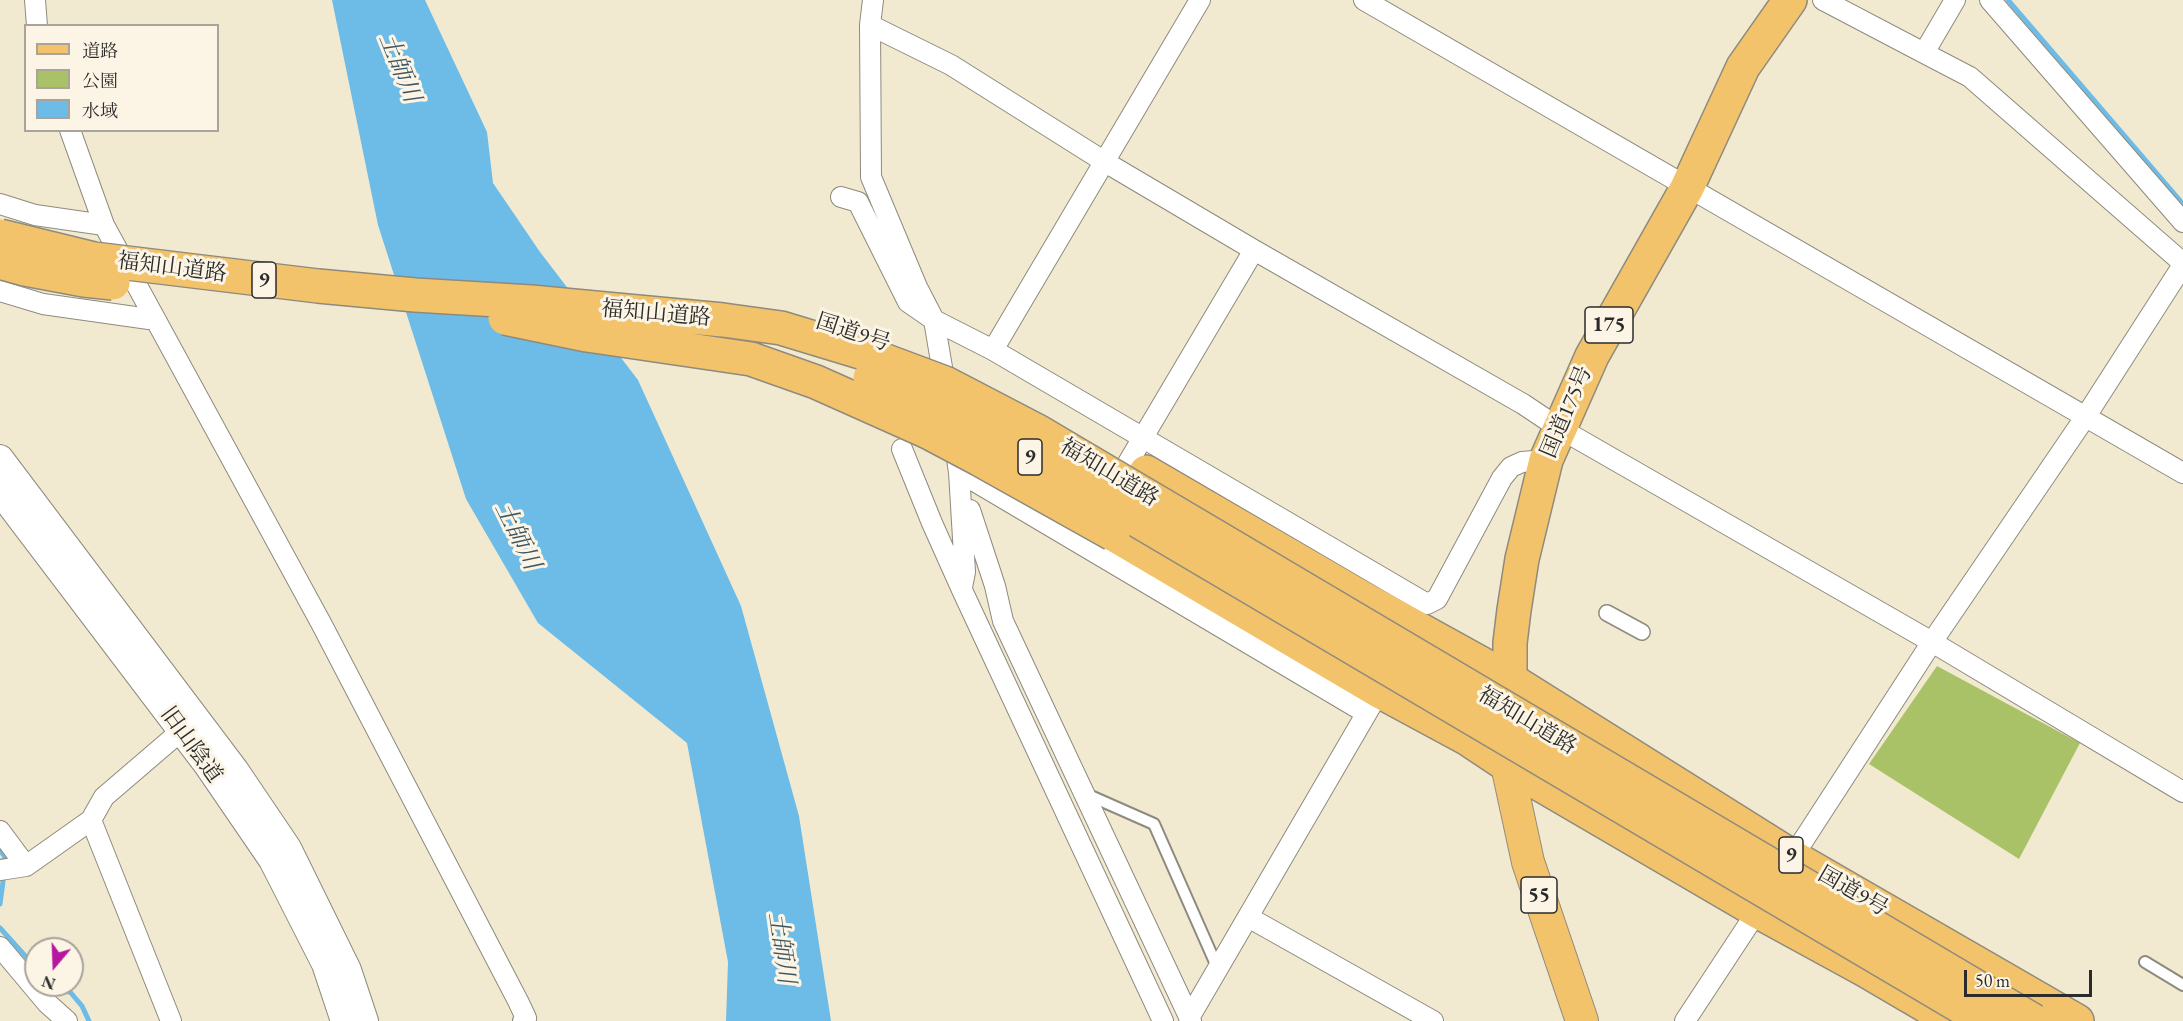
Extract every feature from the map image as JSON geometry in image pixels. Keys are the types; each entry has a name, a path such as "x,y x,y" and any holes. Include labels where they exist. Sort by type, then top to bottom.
{"highway":[{"name":"国道175号","path":"1507,765 1511,680 1510,643 1518,580 1546,460 1592,356 1687,188 1743,67 1790,0"},
{"name":"福知山道路","path":"0,236 94,259 318,286 531,302 723,320 781,328 870,355 945,383 1049,438 2034,1021"},
{"name":"福知山道路","path":"0,262 84,280 724,335 775,344 883,382 1042,464 1985,1021"},
{"name":"国道9号","path":"531,302 561,299 721,304 797,316 859,333 965,374 1146,472 1511,680 1793,857 2077,1021"},
{"name":"9","path":"497,316 588,335 751,359 816,381 948,443 1040,491 1113,534 1373,702 1468,739 1507,765 1757,912 1865,970 1952,1021"}],"main road":[{"name":"55","path":"1507,765 1528,862 1582,1021"}],"street":[{"path":"35,0 37,24"},
{"path":"873,0 870,25 871,177 917,287 934,320 959,472 965,572 962,590"},
{"path":"993,350 1200,0"},
{"path":"1364,0 2183,473"},
{"path":"1685,1021 1932,642 2086,416 2183,264 1970,77 1823,0"},
{"path":"1924,53 1955,0"},
{"path":"1990,0 2183,222"},
{"path":"870,25 951,65 1104,162 1522,404 1559,428 1932,642 2183,792"},
{"path":"71,132 104,225 321,623 518,1001 526,1018 523,1021"},
{"path":"841,197 858,202 908,302 934,320 993,350 1427,604 1437,599 1502,478 1511,467 1522,462 1546,460"},
{"path":"0,204 35,215 104,225"},
{"path":"1080,544 1254,250"},
{"path":"0,291 43,304 156,320"},
{"path":"902,449 962,590 1163,1021"},
{"path":"0,458 236,771 288,848 348,970 365,1021"},
{"path":"959,472 1080,544 1373,702 1190,1019"},
{"path":"959,472 976,533 995,586 1003,621 1190,1019"},
{"name":"旧山陰道","path":"0,492 207,765 272,861 325,964 344,1021"},
{"path":"1607,613 1642,632"},
{"path":"1,868 26,866 91,820 104,797 181,731"},
{"path":"91,820 171,1021"},
{"path":"0,831 26,866"},
{"path":"1248,917 1433,1021"},
{"path":"0,946 47,1003 67,1021"}],"lane":[{"path":"1083,793 1154,824 1218,969"},
{"path":"2145,962 2183,985"}],"green space":[{"path":"1937,666 2080,743 2019,859 1869,764"}],"water":[{"name":"土師川","path":"332,0 425,0 487,132 493,183 540,252 638,380 741,606 799,816 831,1021 726,1021 728,962 687,743 538,623 466,499 378,225"}],"waterway":[{"path":"2008,0 2183,204"},
{"path":"0,850 5,857 4,864"},
{"path":"0,904 4,874"},
{"path":"0,928 24,955"},
{"path":"74,997 82,1006 89,1021"}]}
